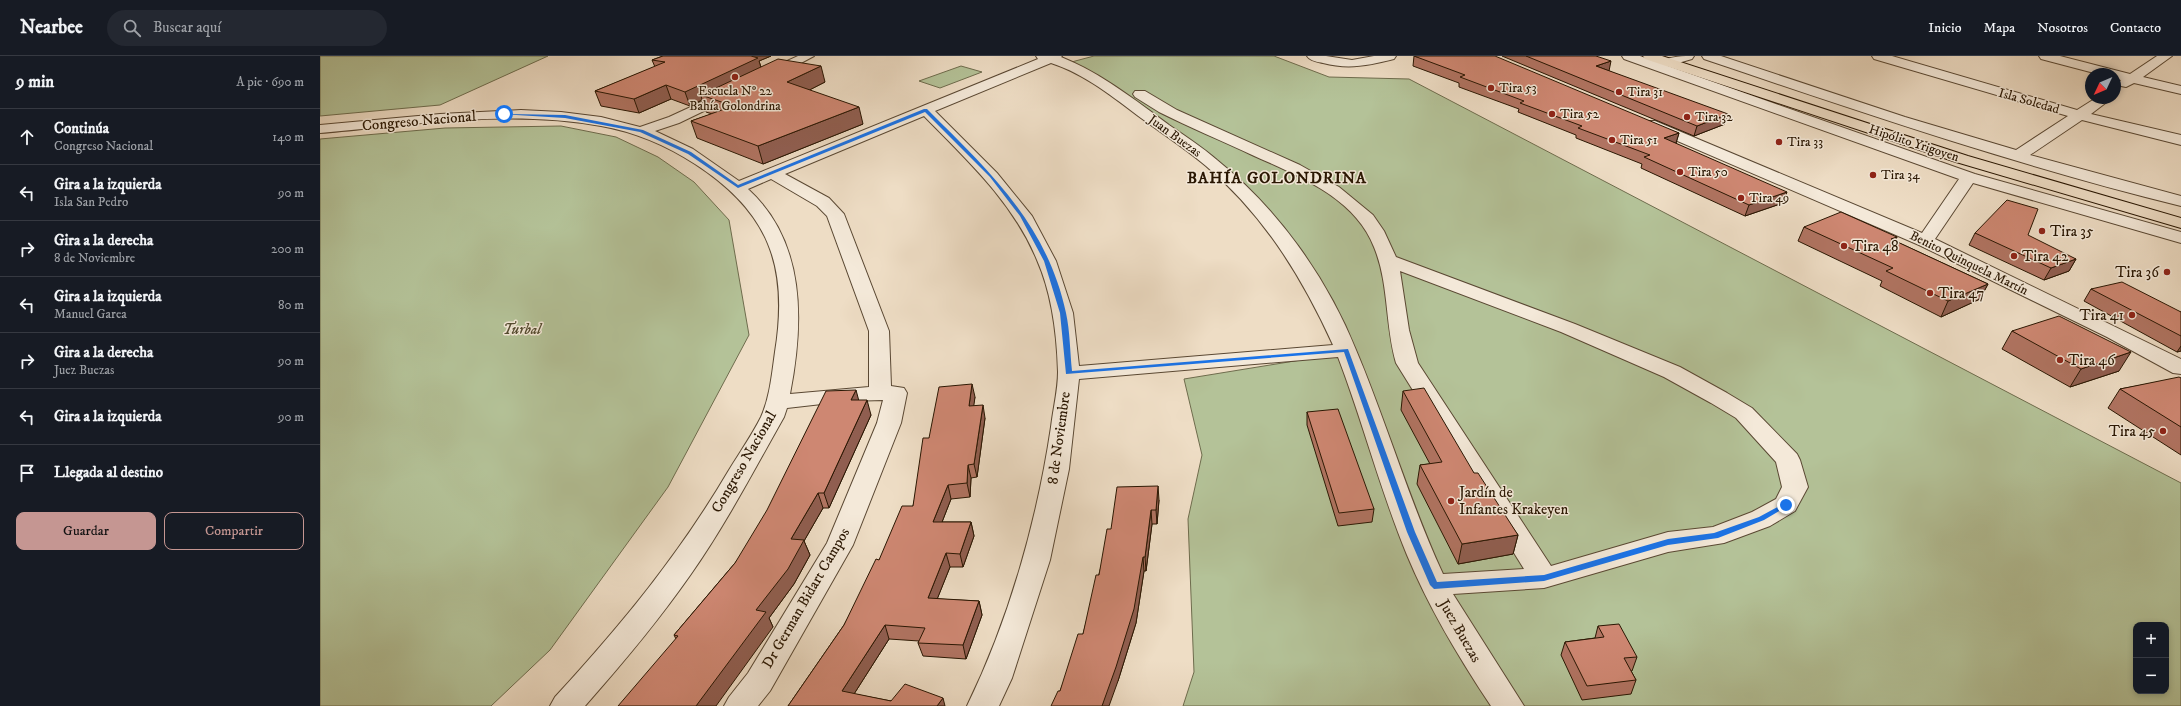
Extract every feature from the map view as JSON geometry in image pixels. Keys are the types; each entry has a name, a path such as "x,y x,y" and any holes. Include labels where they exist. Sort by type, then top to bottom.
{"main road":[{"name":"Hipólito Yrigoyen","path":"1649,56 1673,59 1993,164 2181,217"},
{"name":"Hipólito Yrigoyen","path":"1673,59 1962,159 2181,223"}],"street":[{"path":"759,80 808,56"},
{"path":"1313,56 1330,62 1346,65 1390,56"},
{"path":"1628,56 1969,177 2181,238"},
{"path":"1708,56 1900,120 2018,156 2181,201"},
{"name":"Isla Soledad","path":"1878,56 2079,115 2181,140"},
{"path":"2045,56 2091,68"},
{"path":"2121,87 2166,56"},
{"path":"738,187 1055,58 1111,76 1124,83 1156,106 1312,176 1336,191 1356,208 1376,231 1389,261 1400,345 1407,362 1544,578"},
{"name":"Juan Buezas","path":"1055,58 1134,106 1212,164 1249,200 1286,243 1315,289 1346,350"},
{"path":"2121,76 2181,90"},
{"path":"641,131 674,120 745,86"},
{"path":"2018,156 2095,104"},
{"name":"8 de Noviembre","path":"926,110 991,176 1023,216 1046,261 1063,313 1069,373 1057,470 1036,560 997,678 983,706"},
{"name":"Congreso Nacional","path":"320,129 504,114 542,114 641,131 690,153 738,187 753,203 773,232 787,274 790,321 778,402 772,418 720,505 668,585 608,659 566,706"},
{"name":"Benito Quinquela Martín","path":"1636,118 1925,241 2114,333 2181,368"},
{"path":"772,173 823,202 835,214 879,331 880,392"},
{"path":"1925,241 1969,177"},
{"path":"1389,261 1568,328 1672,372 1744,413 1788,460 1795,487 1786,505 1762,518 1715,536 1668,542 1544,578 1434,585"},
{"path":"1069,373 1346,350"},
{"name":"Juez Buezas","path":"1346,350 1411,532 1434,585 1469,650 1508,706"},
{"name":"Dr German Bidart Campos","path":"740,706 759,682 840,545 889,423 896,393 880,392 778,402"}],"green space":[{"path":"320,56 548,56 440,105 320,116"},
{"path":"1094,56 1274,56 1329,77 1409,79 2181,483 2181,706 1183,706 1194,672 1188,519 1202,455 1184,379 1350,352 1289,243 1215,163 1064,64"},
{"path":"961,66 982,72 940,88 919,81"},
{"name":"Turbal","path":"561,126 616,137 658,157 694,182 729,220 749,335 668,487 550,650 491,706 320,706 320,139 445,128"}],"building":[{"path":"663,56 751,56 758,58 685,92 666,85 634,99 595,91 665,62 652,60"},
{"path":"1414,56 1495,56 1679,133 1664,138 1787,192 1749,205 1644,157 1650,155 1578,128 1582,126 1520,103 1524,101 1460,77 1465,75"},
{"path":"1526,56 1596,56 1611,61 1596,66 1728,114 1697,126"},
{"path":"778,59 821,66 787,82 859,107 758,146 691,121 733,106 701,95"},
{"path":"2007,200 2038,209 2028,235 2076,259 2051,268 1975,233"},
{"path":"1841,212 1897,237 1891,239 1988,284 1948,301 1886,271 1893,268 1804,227"},
{"path":"2122,282 2181,312 2181,336 2091,289"},
{"path":"2059,316 2131,352 2081,369 2012,331"},
{"path":"2179,377 2181,378 2181,427 2120,389"},
{"path":"972,384 969,406 983,405 974,464 968,465 967,483 948,485 933,522 971,522 960,554 946,553 928,598 979,601 963,645 918,643 925,628 885,625 842,691 891,701 905,684 943,698 937,706 788,706 844,625 876,559 879,560 902,506 913,506 923,438 929,438 939,387"},
{"path":"1424,388 1474,473 1478,473 1518,535 1462,544 1420,465 1442,462 1403,391"},
{"path":"856,390 851,400 867,400 824,493 818,493 791,539 804,540 788,569 756,610 766,612 696,706 618,706 678,636 674,635 735,563 767,510 826,391"},
{"path":"1338,409 1374,509 1339,513 1307,412"},
{"path":"1158,486 1156,510 1151,510 1145,557 1143,557 1134,609 1102,706 1051,706 1058,691 1060,691 1078,634 1083,634 1096,575 1099,575 1107,529 1111,529 1117,487"},
{"path":"1619,624 1637,657 1624,658 1636,680 1587,686 1565,642 1604,637 1598,626"}],"place":[{"name":"Escuela Nº 22 Bahía Golondrina","path":"735,77"},
{"name":"Tira 53","path":"1491,88"},
{"name":"Tira 31","path":"1619,92"},
{"name":"Tira 52","path":"1552,114"},
{"name":"Tira 32","path":"1687,117"},
{"name":"Tira 51","path":"1612,140"},
{"name":"Tira 33","path":"1779,142"},
{"name":"Tira 50","path":"1680,172"},
{"name":"Tira 34","path":"1873,175"},
{"name":"Tira 49","path":"1741,198"},
{"name":"Tira 35","path":"2042,231"},
{"name":"Tira 48","path":"1844,246"},
{"name":"Tira 42","path":"2014,256"},
{"name":"Tira 36","path":"2167,272"},
{"name":"Tira 47","path":"1930,293"},
{"name":"Tira 41","path":"2132,315"},
{"name":"Tira 46","path":"2060,360"},
{"name":"Tira 45","path":"2163,431"},
{"name":"Jardín de Infantes Krakeyen","path":"1451,501"}],"district":[{"name":"BAHÍA GOLONDRINA","path":"1277,178"}],"route":[{"path":"504,114 542,114 565,116 641,131 690,153 738,187 926,110 991,176 1023,216 1046,261 1063,313 1069,373 1346,350 1411,532 1434,585 1544,578 1668,542 1715,536 1762,518 1786,505"}]}
